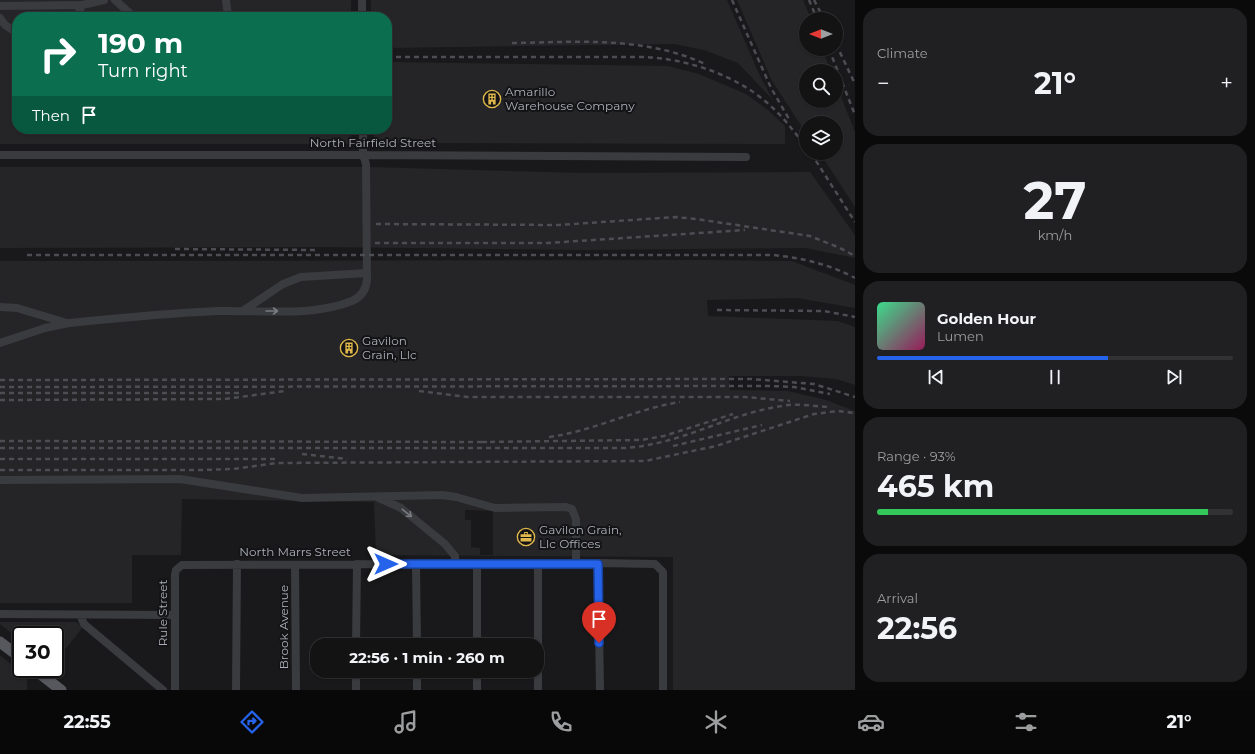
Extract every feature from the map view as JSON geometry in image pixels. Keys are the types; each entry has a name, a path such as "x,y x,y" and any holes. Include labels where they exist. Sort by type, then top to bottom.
{"main road":[{"path":"0,642 12,651"},
{"path":"46,678 61,690"}],"street":[{"path":"0,6 82,4 104,0"},
{"path":"115,0 128,12"},
{"path":"226,0 227,12"},
{"path":"362,0 362,12"},
{"path":"79,12 82,4"},
{"path":"0,18 5,25 12,30"},
{"path":"0,343 46,328 69,323 116,318 242,311 302,311 344,303 358,297 366,287 367,273 366,164 363,154 363,134"},
{"name":"North Fairfield Street","path":"0,155 363,154 746,157"},
{"path":"242,311 283,284 301,277 367,273"},
{"path":"0,307 17,308 69,323"},
{"path":"0,480 180,479 302,498 442,495 456,497 495,508 566,507 572,510 576,519 576,564"},
{"path":"373,496 394,503 445,544 455,556 456,564"},
{"name":"North Marrs Street","path":"208,564 655,564 663,572 663,690"},
{"name":"Rule Street","path":"175,690 176,570 182,565 208,564"},
{"path":"236,690 237,564"},
{"name":"Brook Avenue","path":"295,564 296,690"},
{"path":"356,638 357,564"},
{"path":"416,564 417,638"},
{"path":"477,564 477,638"},
{"path":"538,564 538,690"},
{"path":"598,564 600,690"},
{"path":"0,614 175,615"},
{"path":"80,615 84,624 163,690"},
{"path":"356,678 356,690"},
{"path":"417,678 417,690"},
{"path":"477,678 477,690"}],"shaded area":[{"path":"0,0 351,0 351,12 12,12 12,134 351,134 351,144 0,144"},
{"path":"371,0 727,0 759,74 773,100 738,63 704,50 674,44 392,48 392,12 371,12"},
{"path":"737,0 803,0 808,12 799,12 799,56 825,56 828,64 799,64 799,108 843,108 843,102 855,132 855,207 825,160 843,160 843,116 799,116 799,122 772,81"},
{"path":"392,62 668,66 699,74 746,94 768,110 785,126 785,144 374,143 374,134 392,134"},
{"path":"0,167 371,167 583,173 810,172 855,235 855,258 805,248 584,250 324,247 0,248"},
{"path":"0,261 792,261 855,285 855,308 797,298 707,300 708,316 837,321 855,327 855,385 836,379 801,376 729,376 730,390 788,391 826,400 855,411 855,690 673,690 673,557 376,555 374,502 182,499 181,555 132,555 132,603 0,603","holes":["465,510 493,511 493,555 480,555 480,548 471,547 471,520 465,520"]},
{"path":"0,622 76,622 83,627 64,651 64,626 12,626 12,634 0,624"},
{"path":"0,655 12,665 12,678 27,678 27,690 0,690"}],"railway":[{"path":"732,0 771,88 789,119"},
{"path":"809,0 814,12"},
{"path":"814,0 820,12"},
{"path":"512,43 586,42 635,45 682,55 705,64"},
{"path":"832,56 855,115"},
{"path":"842,56 855,84"},
{"path":"392,57 645,57 677,61 724,76 752,91 776,111 799,138"},
{"path":"815,160 855,222"},
{"path":"376,224 559,225 675,217 810,236 840,248 855,256"},
{"path":"375,243 548,243 745,230"},
{"path":"175,249 315,250"},
{"path":"27,255 773,255 815,262 855,278"},
{"path":"717,310 824,311 855,317"},
{"path":"0,380 751,379 814,384 855,397"},
{"path":"0,387 771,386 794,387 830,394"},
{"path":"0,400 225,399 285,391"},
{"path":"419,391 467,397 745,397 790,401"},
{"path":"0,393 240,393"},
{"path":"549,437 582,430 663,405 680,402"},
{"path":"0,448 625,448 666,441 742,415 762,410 793,405 828,407"},
{"path":"0,470 201,470 233,469 277,463 645,461 716,446 814,414 838,411 855,413"},
{"path":"481,442 641,440 664,436 733,414"},
{"path":"673,446 762,425"},
{"path":"0,441 487,442"},
{"path":"302,454 347,459"},
{"path":"0,459 278,459"}],"place":[{"name":"Amarillo Warehouse Company","path":"492,99"},
{"name":"Gavilon Grain, Llc","path":"349,348"},
{"name":"Gavilon Grain, Llc Offices","path":"526,537"}],"route":[{"path":"386,564 598,564 599,643"}]}
